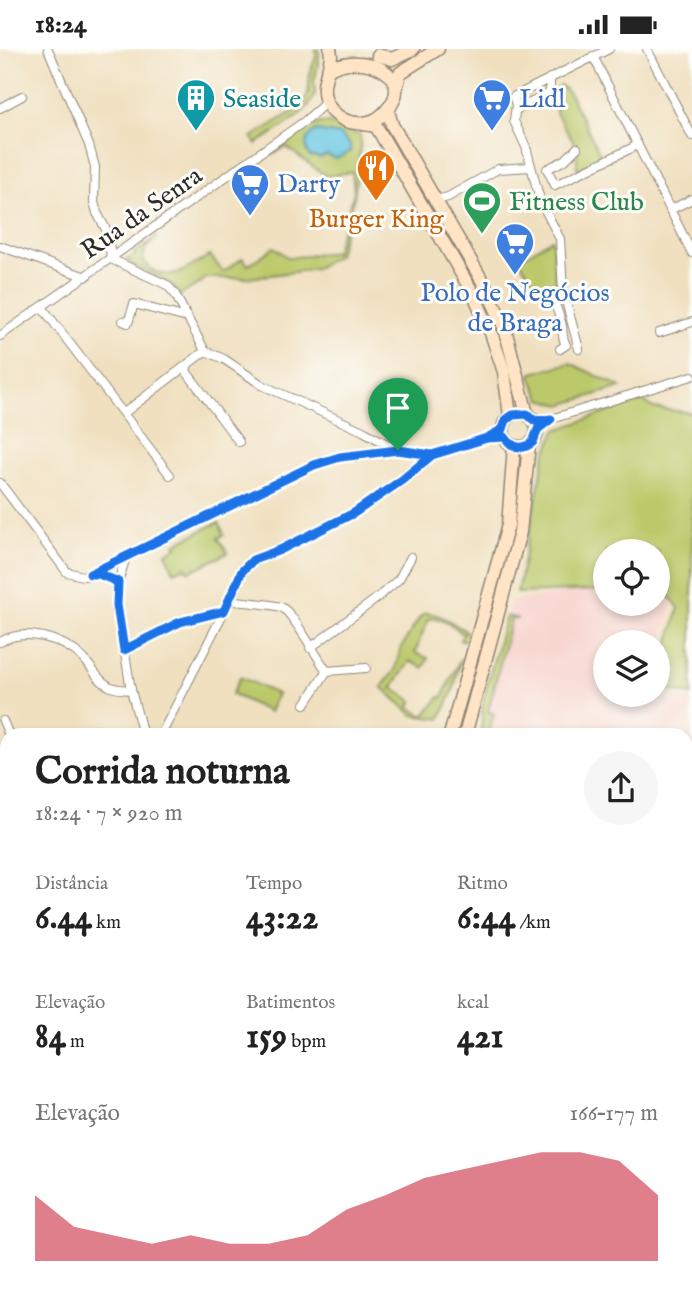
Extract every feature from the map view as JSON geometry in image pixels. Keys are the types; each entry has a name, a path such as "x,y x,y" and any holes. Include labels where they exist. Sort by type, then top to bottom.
{"main road":[{"path":"330,49 332,55 323,85 325,99 333,111 344,120 376,126 475,297 504,372 510,416 507,437 508,525 452,728"},
{"path":"327,71 336,59 348,52 363,50 392,59 413,49"},
{"path":"438,49 400,73 388,111 392,125 441,202 505,328 536,438 529,445 520,532 467,728"},
{"path":"358,123 380,117 394,96 391,68 377,54"},
{"path":"510,416 517,413 533,421"},
{"path":"507,437 529,445"}],"street":[{"path":"48,49 89,145 95,167 94,202 108,233 111,259 167,285 175,294 205,351 224,359 262,385 398,450"},
{"path":"579,349 563,290 560,239 540,200 526,147 514,121 516,104 513,97 609,49"},
{"path":"647,49 692,136"},
{"path":"593,56 692,253"},
{"path":"516,110 550,93 550,78"},
{"path":"0,108 22,96"},
{"name":"Rua da Senra","path":"0,336 305,121 323,106 325,99"},
{"name":"Rua da Senra","path":"305,121 329,111 344,120"},
{"path":"577,148 565,160 547,169 555,185 638,145"},
{"path":"565,160 574,176"},
{"path":"441,202 498,169 530,167"},
{"path":"670,210 692,199"},
{"path":"0,246 86,277"},
{"path":"555,303 566,345 560,349"},
{"path":"123,321 128,323 134,304 187,318"},
{"path":"42,307 170,475"},
{"path":"659,333 692,321"},
{"path":"124,414 205,351"},
{"path":"188,363 187,371 239,442"},
{"path":"533,421 551,419 692,376"},
{"path":"164,728 230,600 242,571 253,560 280,550 354,513 402,480 432,455 487,438 507,437"},
{"path":"90,574 314,465 340,457 398,450 432,455"},
{"path":"0,483 67,572 74,575 99,574 118,582"},
{"path":"126,557 118,582 117,605 131,690 141,728"},
{"path":"310,648 399,579 411,557"},
{"path":"230,600 283,608 293,617 310,648 327,671"},
{"path":"124,650 180,622 224,611"},
{"path":"0,642 11,636 22,635 46,639 67,647 83,658 106,685 115,689 131,690"},
{"path":"327,671 366,668"},
{"path":"305,703 327,671"},
{"path":"3,721 6,728"}],"shaded area":[{"path":"584,590 593,591 593,616 669,616 665,630 593,630 593,707 670,707 670,697 692,703 692,728 481,728 483,700 510,602"}],"green space":[{"path":"315,49 319,49 319,58 312,100 290,122 256,144 252,137 297,109 308,95"},
{"path":"560,85 569,93 602,158 577,170 577,148 556,113 554,91"},
{"path":"328,123 360,135 354,197 338,255 308,270 249,278 205,278 180,295 171,284 128,262 127,258 130,259 134,253 157,237 145,249 143,259 158,273 167,274 185,270 210,255 223,272 243,258 248,265 274,247 289,258 335,252 354,192 352,172 326,176 286,147 270,156 309,127"},
{"path":"552,239 556,290 541,295 519,259"},
{"path":"570,363 621,387 561,405 541,399 531,377 532,373"},
{"path":"643,400 653,408 692,413 692,695 670,690 670,638 679,608 670,597 670,539 593,539 593,590 517,593 545,455 556,430"},
{"path":"219,522 224,535 218,538 228,553 189,572 186,567 174,572 166,553 177,547 175,544"},
{"path":"425,613 443,617 470,634 468,641 460,640 464,633 450,624 428,619 415,653 428,658 423,668 410,661 392,688 413,701 409,707 424,716 440,697 442,698 461,658 453,691 440,719 413,715 382,687 395,670 401,648"},
{"path":"506,616 518,619 511,619 488,712 494,714 490,728 481,728 483,700"},
{"path":"240,677 277,694 269,712 232,694"}],"water":[{"path":"317,131 341,135 350,145 350,152 336,159 327,155 320,158 309,156 307,141 310,135"}],"place":[{"name":"Seaside","path":"196,132"},
{"name":"Lidl","path":"492,132"},
{"name":"Burger King","path":"376,202"},
{"name":"Darty","path":"250,217"},
{"name":"Fitness Club","path":"482,235"},
{"name":"Polo de Negócios de Braga","path":"515,276"}],"route":[{"path":"398,450 340,457 314,465 90,574 99,574 118,582 117,605 124,650 180,622 224,611 242,571 253,560 280,550 354,513 402,480 432,455 487,438 503,429 506,420 517,413 527,414 535,421 551,419 538,429 533,442 524,447 511,445 505,437 487,438 447,450 432,455 398,450"}]}
